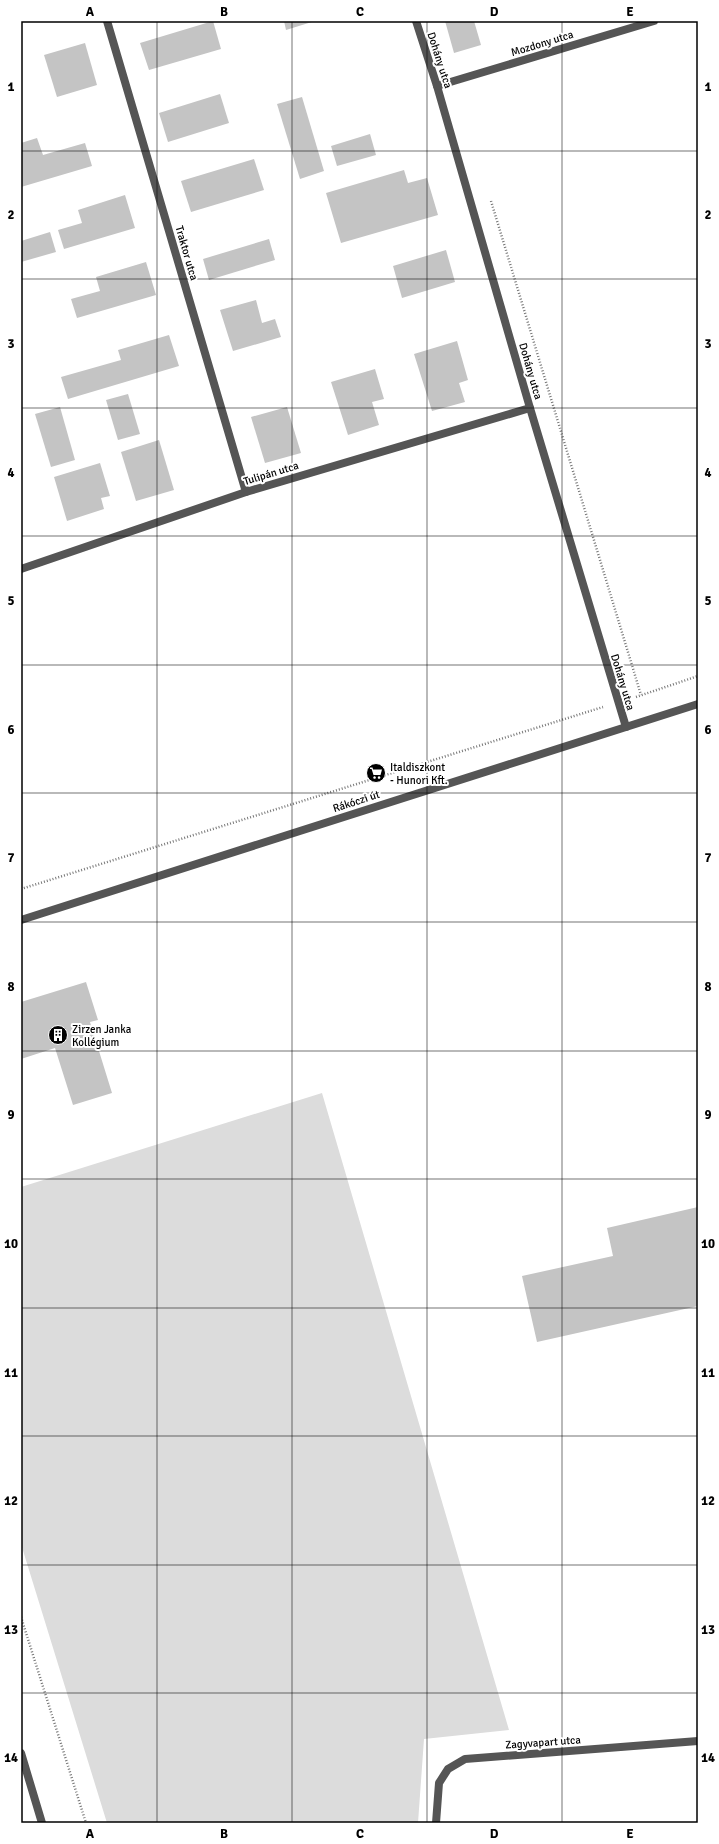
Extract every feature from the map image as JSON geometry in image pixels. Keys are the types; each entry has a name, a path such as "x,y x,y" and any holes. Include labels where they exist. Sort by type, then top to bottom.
{"street":[{"name":"Traktor utca","path":"107,21 246,492"},
{"name":"Dohány utca","path":"416,21 437,86 530,408 626,727"},
{"name":"Mozdony utca","path":"437,86 654,21"},
{"name":"Tulipán utca","path":"21,569 246,492 530,408"},
{"name":"Rákóczi út","path":"21,920 698,704"},
{"name":"Zagyvapart utca","path":"436,1823 439,1783 448,1769 465,1759 698,1741"},
{"path":"21,1753 42,1823"}],"path":[{"path":"489,195 641,695"},
{"path":"21,889 698,676"},
{"path":"21,1617 86,1823"}],"shaded area":[{"path":"322,1093 509,1730 424,1739 418,1823 107,1823 21,1544 21,1187"}],"building":[{"path":"213,21 221,49 149,70 140,43"},
{"path":"284,21 315,21 286,30"},
{"path":"445,21 474,21 481,45 454,53"},
{"path":"85,43 97,85 57,97 44,55"},
{"path":"220,94 229,123 168,142 159,113"},
{"path":"302,97 324,171 300,179 277,104"},
{"path":"370,134 376,155 337,166 331,146"},
{"path":"37,138 43,155 85,143 92,166 21,187 21,143"},
{"path":"254,159 264,190 191,212 181,181"},
{"path":"404,170 408,183 427,178 438,215 341,243 326,193"},
{"path":"125,195 135,228 64,249 58,230 82,223 78,210"},
{"path":"50,232 56,252 21,262 21,241"},
{"path":"269,239 275,260 209,280 203,259"},
{"path":"446,250 455,282 402,298 393,266"},
{"path":"146,262 156,295 77,318 71,299 100,291 96,277"},
{"path":"256,300 262,323 275,319 281,337 233,351 220,310"},
{"path":"169,335 179,366 68,399 61,377 121,360 118,350"},
{"path":"457,341 468,380 459,383 465,402 432,411 414,354"},
{"path":"375,369 384,399 372,402 379,425 348,435 331,382"},
{"path":"128,394 140,434 118,440 106,400"},
{"path":"60,407 75,460 51,467 35,414"},
{"path":"287,407 301,453 265,463 251,417"},
{"path":"159,440 174,490 136,501 121,452"},
{"path":"100,463 110,496 101,498 104,509 67,521 54,477"},
{"name":"Zirzen Janka Kollégium","path":"86,982 98,1020 90,1022 112,1093 73,1105 55,1048 21,1059 21,1002"},
{"path":"698,1207 698,1306 537,1342 522,1276 613,1256 607,1228"}],"place":[{"name":"Italdiszkont - Hunori Kft.","path":"376,773"},
{"name":"Zirzen Janka Kollégium","path":"58,1035"}]}
